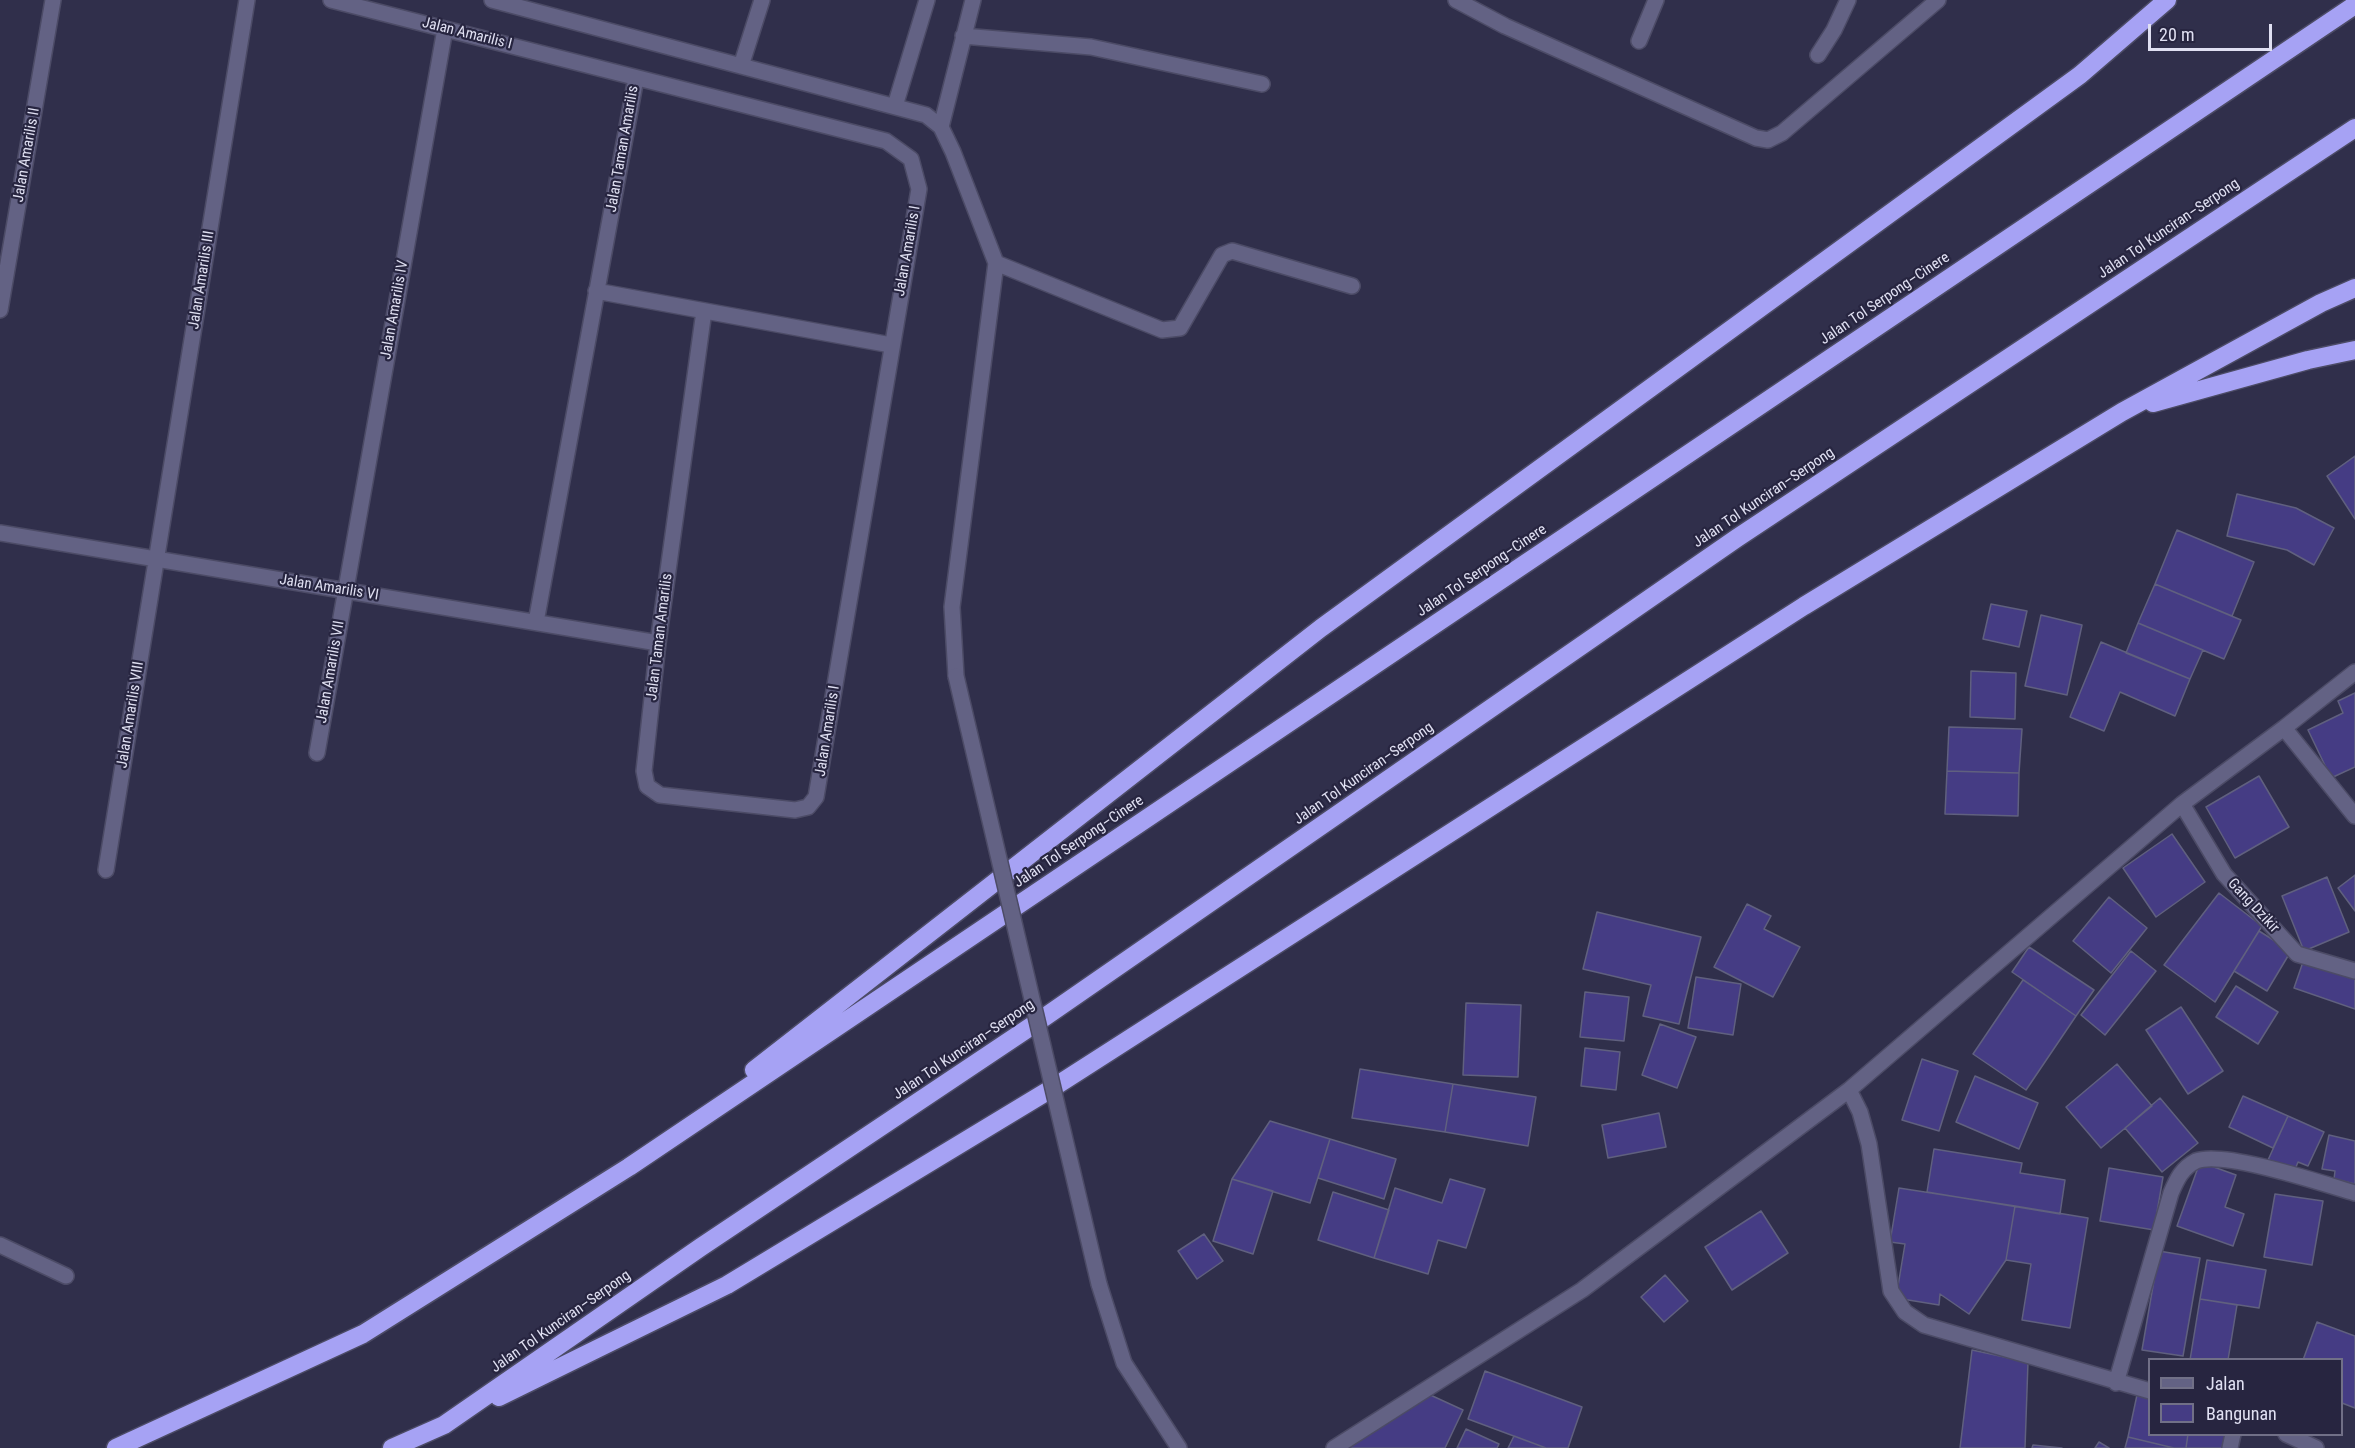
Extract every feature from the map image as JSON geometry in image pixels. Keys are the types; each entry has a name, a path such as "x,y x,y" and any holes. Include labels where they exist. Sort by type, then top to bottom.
{"highway":[{"path":"116,1448 363,1334 629,1167 1321,628 2080,75 2167,0"},
{"name":"Jalan Tol Serpong–Cinere","path":"629,1167 2355,5"},
{"name":"Jalan Tol Kunciran–Serpong","path":"392,1448 444,1425 711,1240 1039,1021 1737,538 2355,128"},
{"path":"444,1425 737,1279 1051,1089 1804,606 2122,412 2321,303 2355,288"},
{"path":"2122,412 2308,360 2355,350"}],"street":[{"name":"Jalan Amarilis II","path":"0,310 53,0"},
{"name":"Jalan Amarilis III","path":"156,559 247,0"},
{"name":"Jalan Amarilis I","path":"331,0 886,141 911,159 920,189 891,345 816,797"},
{"path":"492,0 926,115 941,127 953,152 996,263 952,607 956,676 1099,1284 1124,1364 1179,1448"},
{"path":"741,66 762,0"},
{"path":"895,106 927,0"},
{"path":"941,127 973,0"},
{"path":"1456,0 1516,31 1756,138 1768,140 1782,133 1938,0"},
{"path":"1639,41 1656,0"},
{"path":"1818,55 1834,30 1848,0"},
{"name":"Jalan Amarilis IV","path":"346,591 445,29"},
{"path":"963,36 1090,47 1262,84"},
{"name":"Jalan Taman Amarilis","path":"536,622 636,78"},
{"path":"996,263 1162,330 1180,328 1222,255 1232,251 1352,286"},
{"path":"597,291 891,345"},
{"name":"Jalan Taman Amarilis","path":"704,311 658,643 644,771 647,786 660,795 795,810 808,807 816,797"},
{"name":"Jalan Amarilis VI","path":"0,533 658,643"},
{"name":"Jalan Amarilis VIII","path":"106,870 156,559"},
{"name":"Jalan Amarilis VII","path":"317,753 346,591"},
{"path":"1334,1448 1582,1290 1849,1090 2182,804 2355,672"},
{"path":"2284,728 2355,816"},
{"name":"Gang Dzikir","path":"2182,804 2224,874 2297,954 2355,971"},
{"path":"1849,1090 1860,1112 1869,1144 1891,1292 1905,1312 1924,1325 2148,1391"},
{"path":"2116,1383 2171,1193 2181,1172 2198,1161 2219,1159 2260,1167 2355,1193"},
{"path":"0,1245 66,1276"},
{"path":"2290,1436 2316,1448"}],"building":[{"path":"2355,456 2355,519 2327,476"},
{"path":"2237,494 2296,508 2334,528 2314,565 2287,550 2227,536"},
{"path":"2177,530 2254,562 2232,616 2155,584"},
{"path":"2155,584 2241,620 2224,659 2138,623"},
{"path":"1991,604 2027,611 2019,647 1983,639"},
{"path":"2041,615 2082,625 2067,695 2025,686"},
{"path":"2138,623 2203,650 2190,679 2126,653"},
{"path":"2101,642 2190,679 2175,716 2120,692 2104,731 2070,717"},
{"path":"1971,671 2016,673 2015,719 1970,717"},
{"path":"2355,693 2355,767 2331,778 2308,730 2343,713 2338,701"},
{"path":"1949,727 2022,729 2019,773 1947,771"},
{"path":"1947,771 2019,773 2018,816 1945,814"},
{"path":"2259,776 2289,827 2235,858 2206,807"},
{"path":"2172,834 2205,882 2156,917 2123,868"},
{"path":"2355,875 2355,911 2338,888"},
{"path":"2327,877 2349,932 2304,951 2282,896"},
{"path":"2219,893 2262,926 2215,1002 2164,965"},
{"path":"2109,897 2147,928 2111,973 2073,941"},
{"path":"1747,904 1771,916 1764,929 1800,947 1773,997 1714,967"},
{"path":"1597,912 1701,937 1679,1024 1643,1016 1651,985 1583,969"},
{"path":"2259,931 2291,951 2267,991 2234,971"},
{"path":"2029,947 2094,990 2076,1016 2012,972"},
{"path":"2131,951 2156,971 2105,1035 2081,1015"},
{"path":"2304,959 2355,976 2355,1009 2294,988"},
{"path":"1696,977 1741,984 1733,1035 1688,1028"},
{"path":"2023,980 2076,1016 2026,1090 1973,1054"},
{"path":"2236,986 2278,1012 2258,1044 2216,1017"},
{"path":"1585,992 1629,997 1624,1041 1580,1037"},
{"path":"1466,1003 1521,1005 1518,1077 1463,1075"},
{"path":"2181,1007 2223,1071 2188,1094 2146,1030"},
{"path":"1660,1024 1696,1037 1677,1088 1642,1075"},
{"path":"1585,1048 1620,1052 1616,1090 1581,1086"},
{"path":"1922,1059 1958,1071 1939,1131 1902,1120"},
{"path":"2117,1064 2152,1106 2101,1148 2066,1107"},
{"path":"1360,1069 1453,1084 1445,1132 1352,1118"},
{"path":"1975,1076 2038,1103 2019,1149 1956,1122"},
{"path":"1453,1084 1536,1097 1528,1146 1445,1132"},
{"path":"2243,1096 2288,1116 2273,1148 2229,1127"},
{"path":"2160,1098 2198,1143 2162,1172 2125,1128"},
{"path":"1659,1113 1666,1147 1608,1158 1602,1125"},
{"path":"2288,1116 2324,1132 2308,1166 2298,1162 2294,1172 2268,1160"},
{"path":"1270,1121 1330,1139 1310,1203 1232,1179"},
{"path":"2329,1135 2355,1141 2355,1184 2334,1179 2335,1171 2322,1169"},
{"path":"1330,1139 1396,1159 1384,1199 1318,1178"},
{"path":"1934,1149 2022,1163 2020,1173 2065,1180 2060,1214 1927,1192"},
{"path":"2200,1162 2236,1175 2225,1207 2244,1214 2233,1246 2177,1226"},
{"path":"2109,1168 2163,1177 2154,1230 2100,1221"},
{"path":"1232,1179 1273,1191 1253,1254 1213,1241"},
{"path":"1450,1179 1485,1189 1466,1248 1438,1240 1428,1274 1374,1258 1395,1188 1442,1203"},
{"path":"1899,1188 2015,1206 2006,1260 1969,1314 1940,1294 1939,1305 1896,1298 1905,1244 1890,1242"},
{"path":"1333,1192 1389,1210 1374,1258 1318,1240"},
{"path":"2275,1194 2323,1201 2312,1265 2264,1257"},
{"path":"2015,1206 2088,1218 2070,1328 2022,1320 2031,1264 2006,1260"},
{"path":"1761,1211 1788,1253 1732,1290 1705,1247"},
{"path":"1204,1234 1223,1261 1197,1279 1178,1251"},
{"path":"2159,1251 2200,1258 2183,1356 2142,1350"},
{"path":"2207,1260 2266,1270 2259,1308 2200,1299"},
{"path":"1665,1275 1688,1301 1664,1322 1641,1297"},
{"path":"2200,1299 2237,1305 2228,1358 2190,1358"},
{"path":"2317,1322 2355,1336 2355,1408 2343,1403 2343,1358 2304,1358"},
{"path":"1972,1350 2028,1362 2025,1448 1960,1448"},
{"path":"1485,1371 1582,1407 1568,1448 1546,1448 1468,1419"},
{"path":"1426,1393 1463,1410 1445,1448 1345,1448"},
{"path":"2137,1395 2148,1398 2148,1436 2188,1436 2186,1448 2174,1448 2128,1437"},
{"path":"1466,1429 1499,1444 1497,1448 1457,1448"},
{"path":"1514,1436 1546,1448 1508,1448"},
{"path":"2188,1436 2227,1436 2224,1448 2186,1448"},
{"path":"2128,1437 2174,1448 2125,1448"},
{"path":"2099,1442 2109,1448 2095,1448"},
{"path":"2033,1445 2062,1448 2032,1448"}]}
